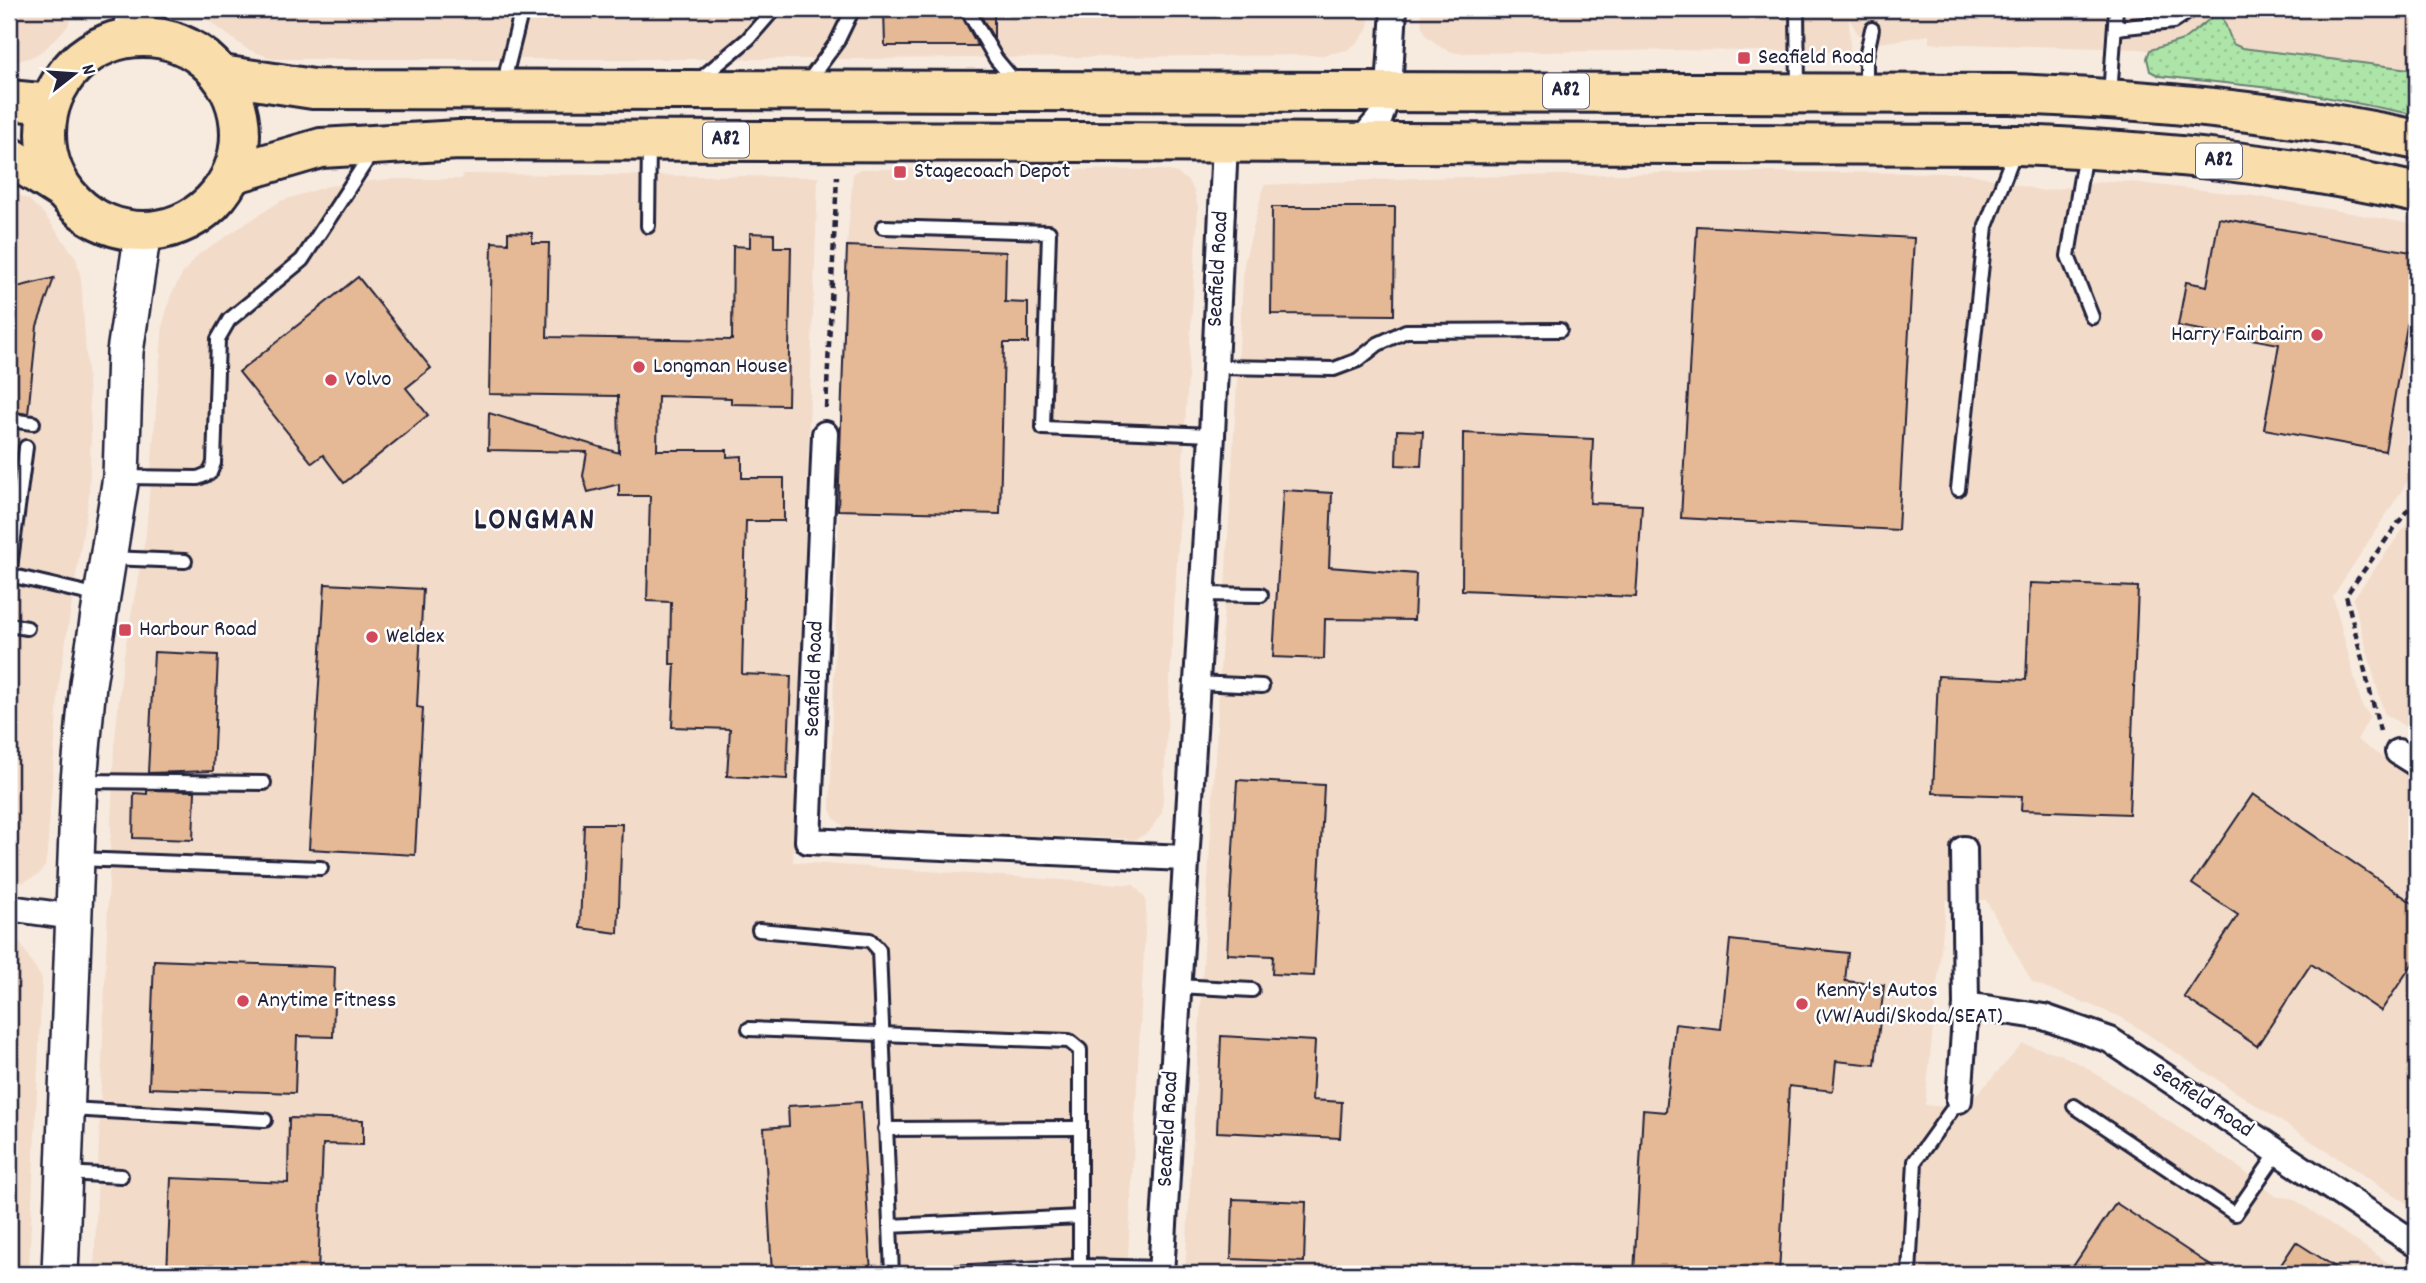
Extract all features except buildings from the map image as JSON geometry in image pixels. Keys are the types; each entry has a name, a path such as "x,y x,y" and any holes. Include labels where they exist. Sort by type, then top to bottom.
{"highway":[{"path":"9,156 64,191 85,213 113,226 143,231 170,227 195,216 216,198 232,174 239,149 240,124 234,98 221,75 198,53 134,22 83,57 63,78 50,104 45,134 50,164 64,191"},
{"name":"A82","path":"221,75 264,84 313,89 1798,92 2109,98 2340,123 2417,139"},
{"path":"9,100 50,104"},
{"name":"A82","path":"232,174 321,148 378,142 649,139 2018,145 2172,155 2354,178 2417,193"}],"street":[{"path":"1360,142 1380,118 1389,90 1394,9"},
{"name":"Seafield Road","path":"1162,1271 1184,858 1212,435 1224,142"},
{"path":"60,1274 79,781 88,684 121,477 125,352 143,231"},
{"name":"Seafield Road","path":"825,434 808,841 1184,858"},
{"path":"1959,1100 1966,1004 1964,849"},
{"path":"9,908 74,917"},
{"name":"Seafield Road","path":"1966,1004 2044,1017 2110,1040 2417,1245"}],"lane":[{"path":"507,88 507,69 522,9"},
{"path":"687,88 727,58 774,9"},
{"path":"802,89 837,43 853,9"},
{"path":"967,9 996,59 1021,90"},
{"path":"1797,9 1798,92"},
{"path":"2109,98 2116,9"},
{"path":"2116,28 2173,22 2193,9"},
{"path":"1866,93 1866,57 1872,29"},
{"path":"648,226 649,139"},
{"path":"121,477 198,478 210,473 214,463 218,339 229,320 302,260 378,142"},
{"path":"1958,489 1986,226 2018,145"},
{"path":"2086,148 2080,170 2068,256 2092,317"},
{"path":"883,227 1049,232 1044,428 1212,435"},
{"path":"1214,367 1334,369 1358,360 1378,344 1406,331 1560,330"},
{"path":"9,420 33,423"},
{"path":"26,447 9,575 103,596"},
{"path":"109,558 185,561"},
{"path":"1200,594 1261,595"},
{"path":"9,625 27,628"},
{"path":"1195,683 1262,686"},
{"path":"79,781 264,783"},
{"path":"77,859 321,868"},
{"path":"759,930 870,940 879,950 892,1274"},
{"path":"1177,986 1252,990"},
{"path":"749,1029 1069,1041 1080,1050 1080,1270"},
{"path":"1909,1274 1915,1161 1959,1100"},
{"path":"2074,1106 2235,1214 2278,1152"},
{"path":"66,1108 265,1120"},
{"path":"885,1129 1080,1128"},
{"path":"64,1173 121,1175"},
{"path":"890,1226 1080,1217"},
{"path":"934,1274 1162,1271"}],"path":[{"path":"825,434 839,141"},
{"path":"2407,758 2381,735 2346,595 2417,497"}],"shaded area":[{"path":"9,9 77,9 67,27 46,48 34,56 9,64"},
{"path":"193,9 1370,9 1370,16 1367,30 1359,41 1347,50 1323,55 855,59 274,59 247,49"},
{"path":"1420,9 2417,9 2417,89 2140,49 1929,43 1929,35 1880,43 1858,34 1849,18 1850,52 1678,50 1456,53 1442,48 1427,36 1422,27"},
{"path":"860,169 1163,170 1177,173 1188,181 1194,191 1198,208 1162,812 1149,832 1136,839 847,829 834,818 830,809 847,246 853,174"},
{"path":"1720,172 1967,173 2043,191 2107,181 2128,182 2254,196 2417,225 2417,467 2333,596 2362,706 2370,716 2357,740 2417,781 2417,1210 2121,1017 2032,982 1986,900 1946,900 1925,1105 1964,1109 2023,1044 2059,1054 2082,1065 2233,1163 2277,1197 2292,1198 2396,1268 2398,1274 1185,1274 1244,264 1264,185 1418,178"},
{"path":"463,174 818,177 793,862 1134,885 1145,898 1127,1274 94,1274 114,748 123,660 146,534 163,324 171,295 183,273 199,254 281,201 328,186 390,179 462,179"},
{"path":"9,190 29,200 43,213 76,258 81,279 91,431 89,495 59,683 45,866 38,875 9,889"},
{"path":"2417,510 2417,734 2384,713 2353,599"},
{"path":"9,937 17,938 42,979 29,1267 19,1274 9,1274"}],"green space":[{"path":"2220,11 2233,44 2242,48 2417,70 2417,115 2289,90 2160,76 2150,71 2147,58 2150,50 2183,40"}],"place":[{"name":"Seafield Road","path":"1744,58"},
{"name":"Stagecoach Depot","path":"900,172"},
{"name":"Harry Fairbairn","path":"2317,335"},
{"name":"Longman House","path":"639,367"},
{"name":"Volvo","path":"331,380"},
{"name":"Harbour Road","path":"125,630"},
{"name":"Weldex","path":"372,637"},
{"name":"Anytime Fitness","path":"243,1001"},
{"name":"Kenny's Autos (VW/Audi/Skoda/SEAT)","path":"1802,1004"}],"district":[{"name":"LONGMAN","path":"535,522"}]}
